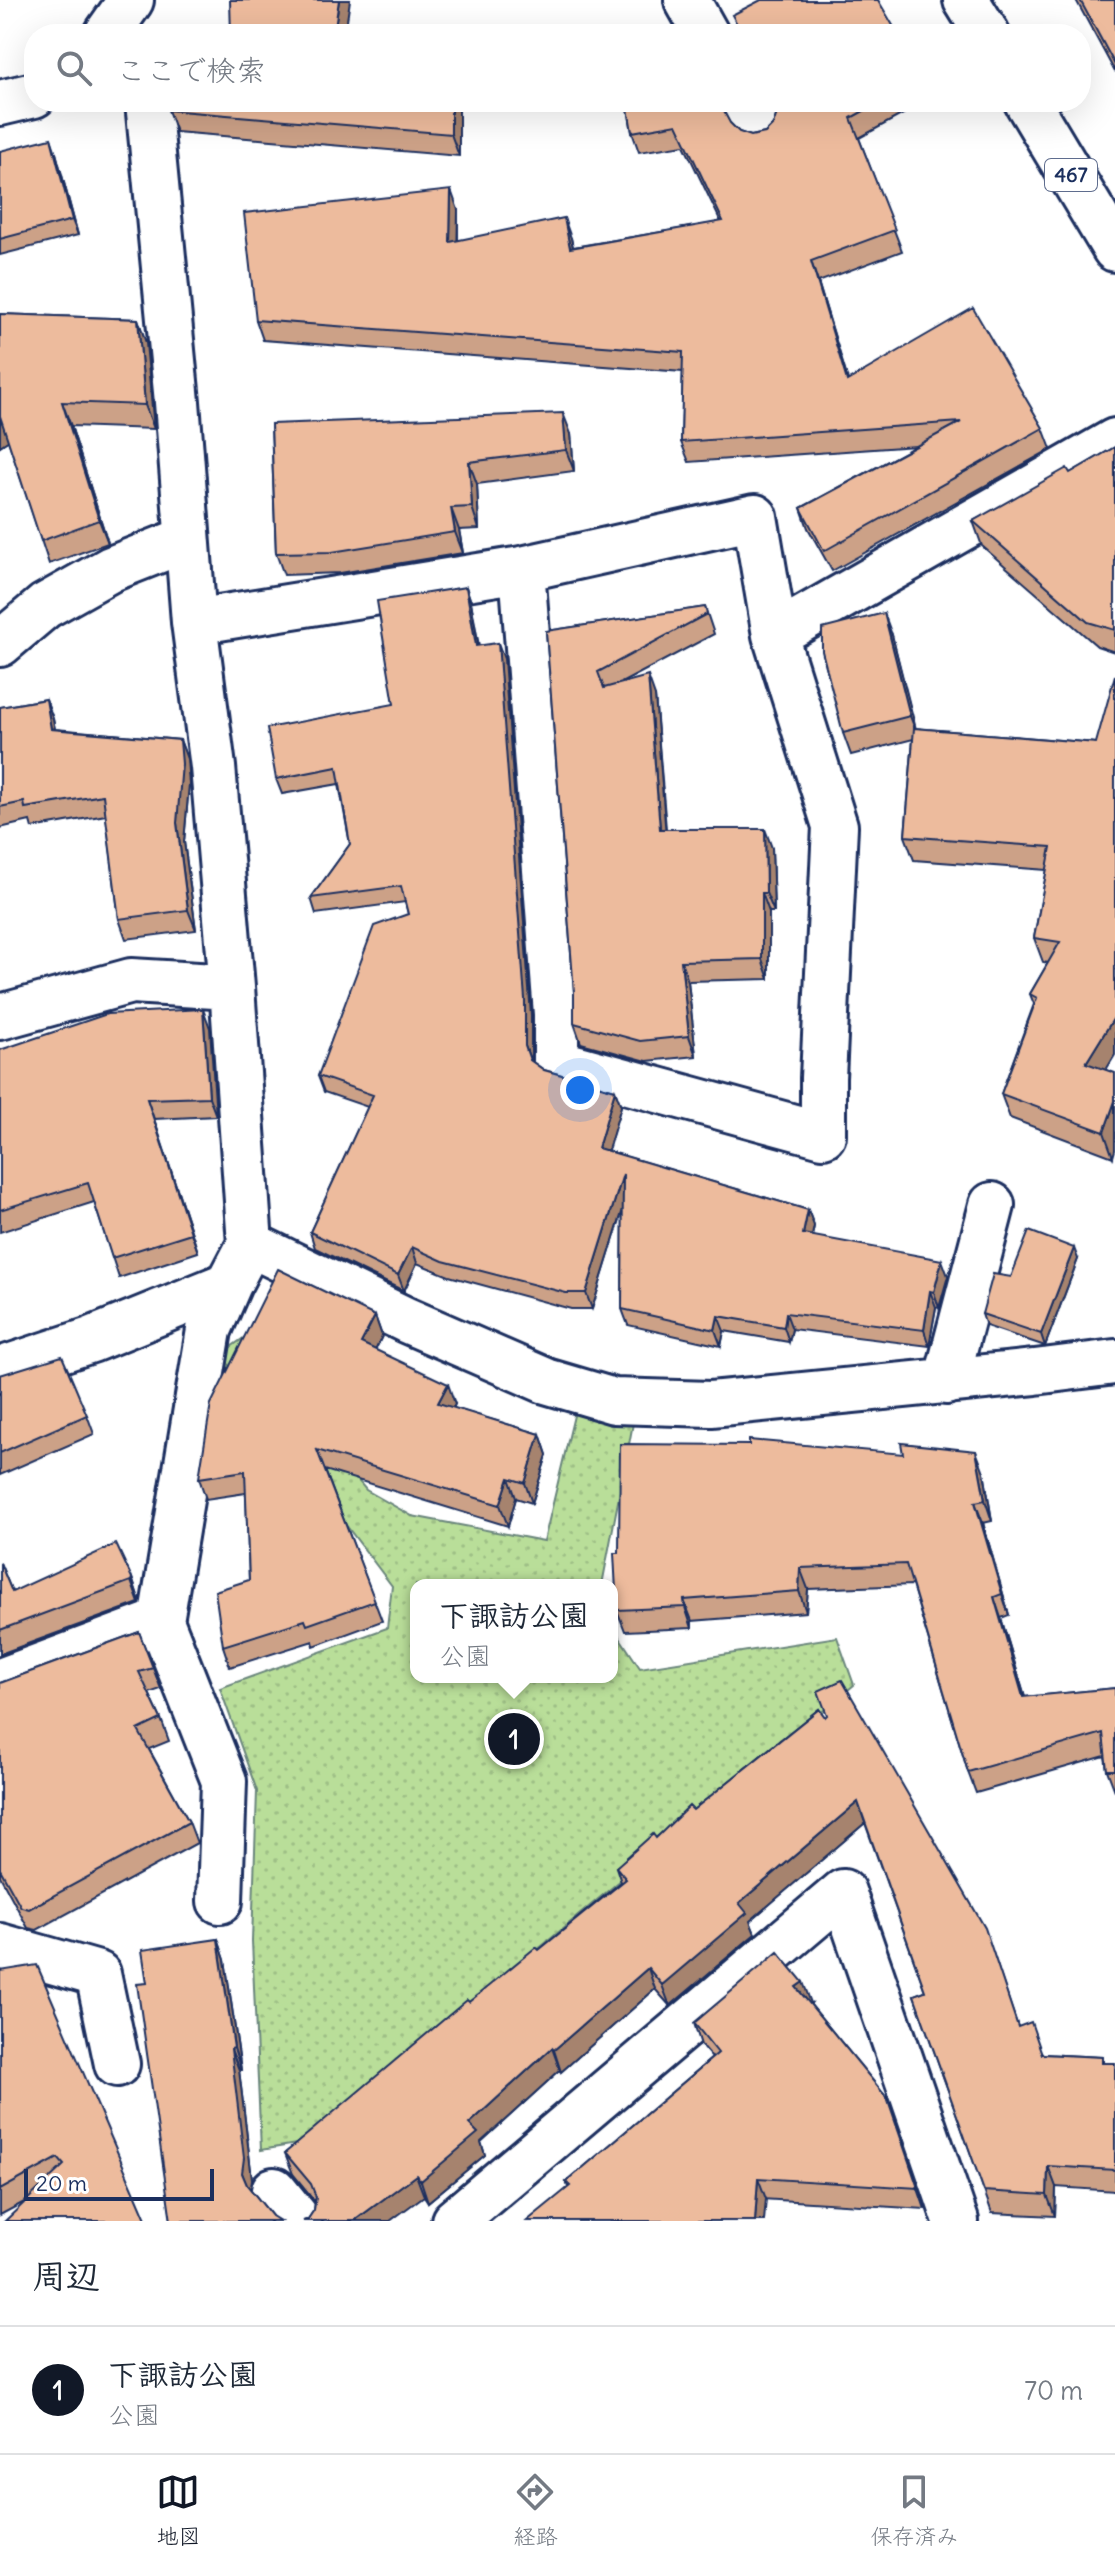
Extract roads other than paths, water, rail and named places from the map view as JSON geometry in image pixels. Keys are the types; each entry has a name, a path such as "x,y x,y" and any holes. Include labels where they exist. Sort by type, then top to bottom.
{"main road":[{"path":"114,24 131,0"},
{"path":"146,24 147,0"},
{"path":"687,0 700,24"},
{"path":"966,0 981,24"},
{"path":"0,103 24,97"},
{"path":"149,112 177,402 194,622 213,767 250,1244 209,1330 161,1621 224,1781 220,1901"},
{"name":"467","path":"1033,112 1115,249"},
{"path":"775,635 1115,441"},
{"path":"194,622 522,569 755,517 775,635 835,826 823,1135 556,1062 556,1014 522,569"},
{"path":"0,644 45,606 98,577 187,539"},
{"path":"0,1017 131,981 232,987"},
{"path":"946,1382 992,1205"},
{"path":"250,1244 406,1320 546,1381 614,1401 711,1404 946,1382 1115,1362"},
{"path":"0,1370 91,1340 229,1284"},
{"path":"0,1681 161,1621"},
{"path":"454,2221 843,1892 956,2221"},
{"path":"0,1946 98,1974 117,2064"}],"place":[{"name":"下諏訪公園","path":"514,1739"}]}
